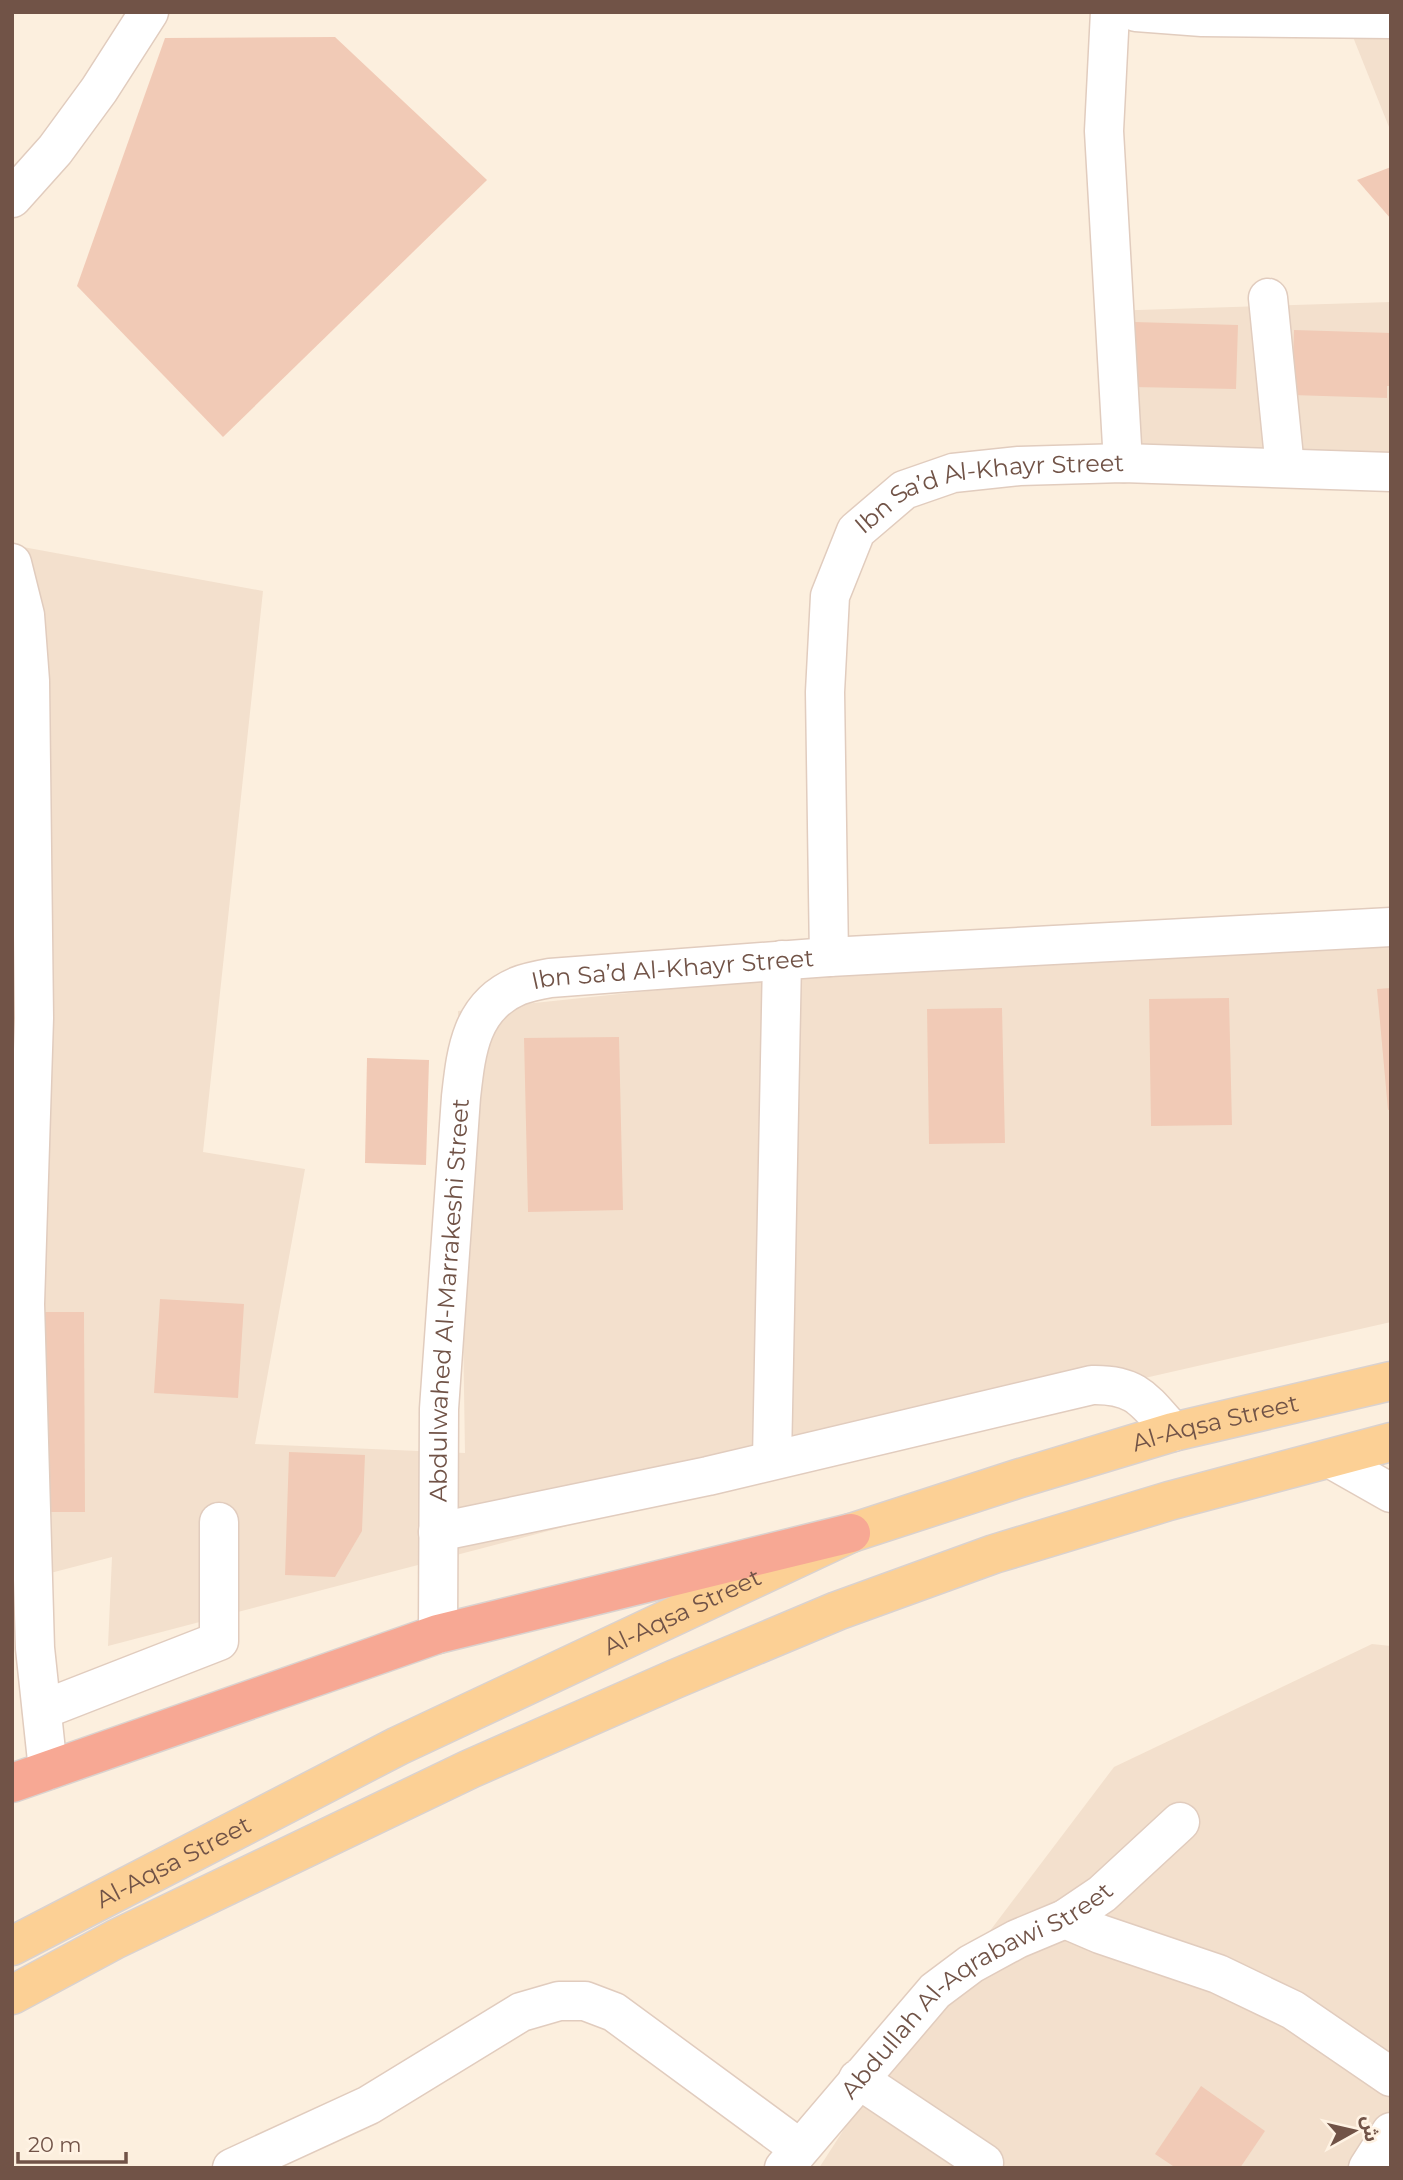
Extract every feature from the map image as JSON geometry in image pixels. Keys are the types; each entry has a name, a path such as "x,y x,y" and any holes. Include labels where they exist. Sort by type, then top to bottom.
{"highway":[{"path":"12,1783 438,1634 851,1533"}],"main road":[{"name":"Al-Aqsa Street","path":"12,1946 398,1746 851,1533 1173,1432 1391,1381"},
{"name":"Al-Aqsa Street","path":"12,1995 116,1939 470,1769 837,1611 994,1554 1169,1501 1391,1443"}],"street":[{"path":"12,198 55,150 99,90 149,12"},
{"path":"1110,12 1104,131 1123,463"},
{"path":"1136,12 1202,17 1391,19"},
{"path":"1268,298 1285,468"},
{"name":"Ibn Sa’d Al-Khayr Street","path":"829,957 825,692 830,596 856,531 904,489 953,473 1019,466 1123,463 1391,472"},
{"path":"12,563 25,615 30,681 34,1018 19,1305 23,1596 35,1648 48,1770"},
{"name":"Ibn Sa’d Al-Khayr Street","path":"517,986 550,978 782,960 1391,927"},
{"path":"772,1460 782,960"},
{"name":"Abdulwahed Al-Marrakeshi Street","path":"438,1634 439,1409 466,1050 475,1027 497,999 517,986"},
{"path":"438,1532 772,1460 1092,1385 1128,1388 1144,1399 1173,1432"},
{"path":"1331,1459 1391,1493"},
{"path":"42,1710 219,1641 219,1522"},
{"name":"Abdullah Al-Aqrabawi Street","path":"791,2158 935,1991 971,1964 1017,1939 1065,1919 1102,1894 1180,1822"},
{"path":"1065,1919 1100,1934 1218,1974 1293,2010 1391,2077"},
{"path":"232,2168 369,2105 521,2012 559,2001 585,2001 614,2012 791,2158"},
{"path":"858,2079 984,2163"},
{"path":"1368,2168 1391,2132"}],"shaded area":[{"path":"1343,12 1391,12 1391,132"},
{"path":"1391,302 1391,472 1127,456 1107,311"},
{"path":"12,545 263,591 203,1152 305,1169 255,1444 465,1453 458,1011 1391,913 1391,1322 1057,1398 108,1646 112,1557 12,1583"},
{"path":"1372,1644 1391,1646 1391,2168 819,2168 868,2092 1114,1767"}],"building":[{"path":"335,37 487,180 223,437 77,286 165,38"},
{"path":"1391,167 1391,219 1357,180"},
{"path":"1134,322 1238,325 1236,389 1133,387"},
{"path":"1294,330 1391,333 1391,386 1387,386 1387,398 1292,395"},
{"path":"1391,988 1391,1109 1388,1110 1377,989"},
{"path":"1229,998 1232,1125 1151,1126 1149,999"},
{"path":"1002,1008 1005,1143 929,1144 927,1009"},
{"path":"619,1037 623,1210 528,1212 524,1038"},
{"path":"367,1058 429,1060 426,1165 365,1163"},
{"path":"160,1299 244,1304 238,1398 154,1393"},
{"path":"44,1312 84,1312 85,1512 44,1512"},
{"path":"289,1452 365,1455 362,1531 335,1577 285,1575"},
{"path":"1201,2086 1265,2131 1240,2168 1176,2168 1155,2154"}]}
